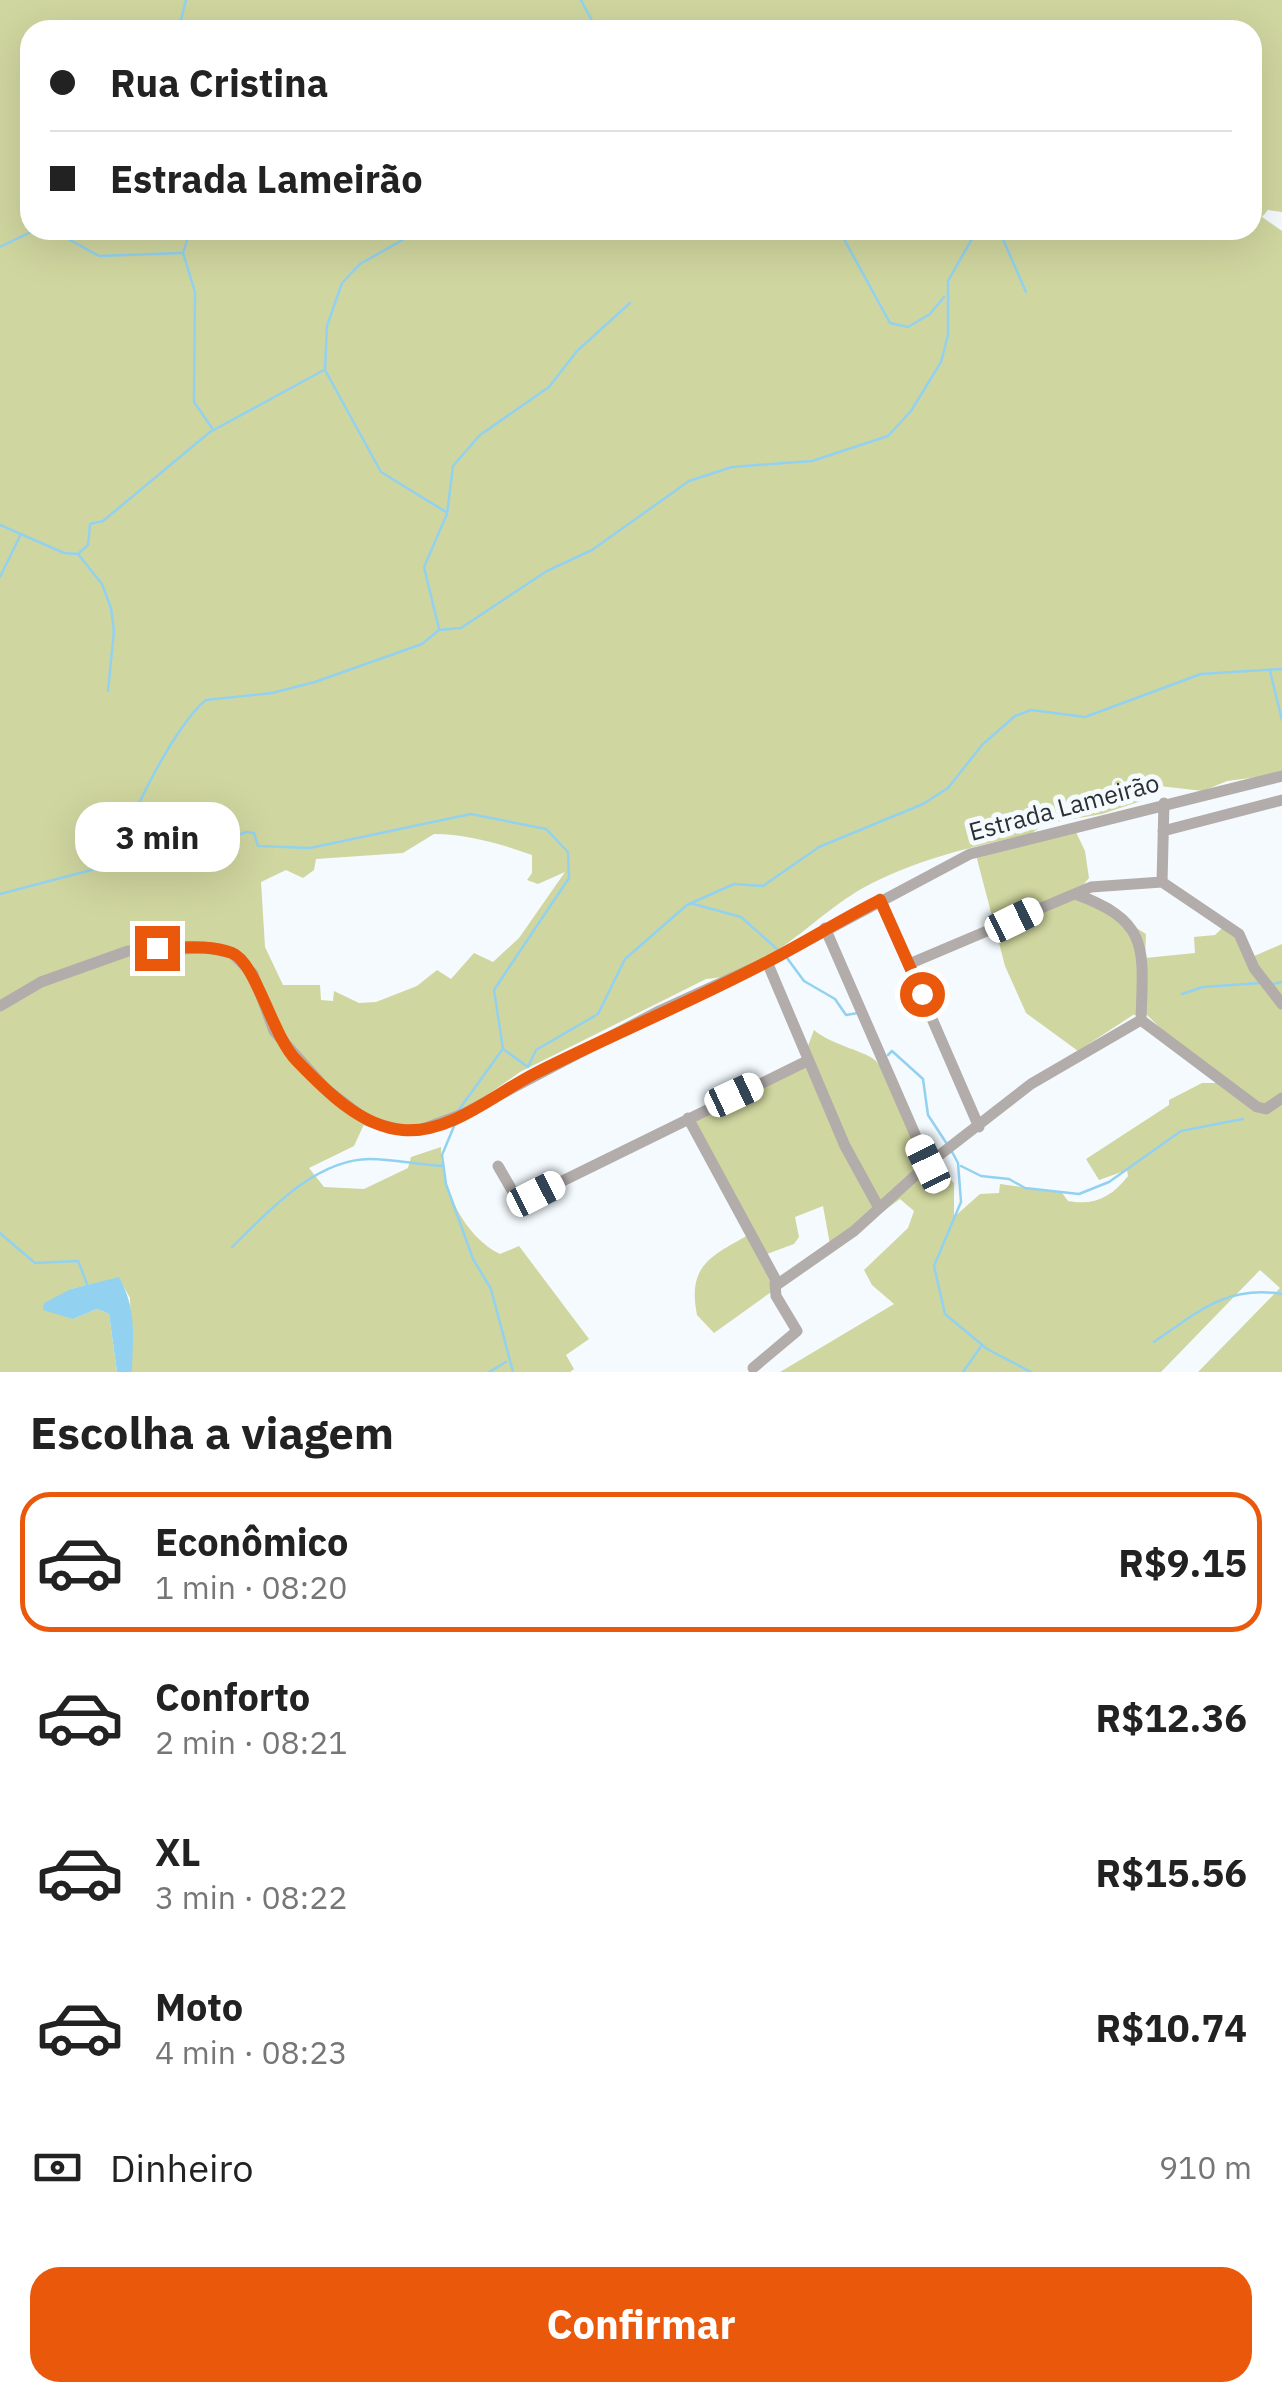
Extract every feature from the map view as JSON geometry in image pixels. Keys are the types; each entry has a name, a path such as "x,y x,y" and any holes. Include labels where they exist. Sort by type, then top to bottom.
{"street":[{"name":"Estrada Lameirão","path":"0,1006 41,982 128,951 208,948 232,953 252,974 274,1031 326,1090 368,1121 401,1130 420,1130 463,1114 609,1036 767,962 970,854 1282,776"},
{"path":"1163,830 1282,800"},
{"path":"1162,882 1164,803"},
{"path":"908,964 1103,884 1162,882 1238,934 1254,968 1282,1004"},
{"path":"1075,894 1136,932 1143,952 1141,1020"},
{"path":"880,900 979,1127"},
{"path":"825,928 928,1164"},
{"path":"767,962 852,1162 880,1208"},
{"path":"1141,1020 1257,1107 1266,1109 1279,1101"},
{"path":"753,1368 797,1330 776,1296 780,1282 880,1208 928,1164 1031,1084 1141,1020"},
{"path":"498,1166 501,1179 513,1192 536,1194 807,1061"},
{"path":"688,1118 780,1282"}],"green space":[{"path":"0,0 1282,0 1282,212 1268,210 1262,217 1282,231 1282,774 1227,781 1203,791 1159,786 1148,789 1141,801 1102,814 1044,824 1031,834 904,869 863,888 748,968 706,979 520,1072 463,1112 412,1126 366,1120 354,1146 309,1168 324,1187 364,1189 408,1168 411,1157 441,1147 450,1194 475,1236 500,1254 519,1246 589,1339 566,1355 574,1369 570,1372 132,1372 130,1298 119,1278 71,1289 73,1319 97,1309 109,1314 117,1372 0,1372","holes":["434,834 459,836 532,855 532,873 527,880 538,884 565,872 519,938 493,962 474,953 451,979 437,970 417,986 376,1002 359,1003 334,991 333,1001 321,1000 320,985 283,985 265,947 261,882 286,870 303,878 314,870 316,859 403,853"]},
{"path":"1075,830 1085,851 1089,878 1078,891 1146,934 1145,958 1195,953 1194,937 1215,935 1227,923 1252,957 1282,944 1282,1372 1198,1372 1280,1288 1260,1270 1161,1372 780,1372 894,1304 872,1285 864,1270 908,1228 914,1211 900,1199 831,1250 823,1206 795,1217 799,1237 794,1244 761,1256 774,1290 714,1333 697,1315 699,1273 714,1256 750,1234 691,1113 802,1062 814,1030 877,1062 910,1126 954,1183 954,1217 980,1194 999,1193 1000,1184 1062,1193 1068,1201 1102,1198 1122,1183 1128,1176 1127,1170 1099,1180 1086,1159 1169,1105 1169,1100 1202,1083 1216,1083 1146,1014 1133,1015 1078,1051 1026,1013 1005,966 976,855"}],"water":[{"path":"119,1277 131,1312 132,1372 117,1372 109,1314 97,1309 73,1319 43,1310 44,1303 71,1289"}],"waterway":[{"path":"181,20 186,0"},
{"path":"581,0 592,20"},
{"path":"0,247 20,237"},
{"path":"70,240 99,256 181,253"},
{"path":"187,240 183,253 195,292 194,402 212,428"},
{"path":"402,240 360,264 342,283 327,326 325,370 381,472 446,512"},
{"path":"844,240 890,323 908,327 930,314 944,297"},
{"path":"118,863 130,825 153,776 180,730 206,700 272,693 315,682 422,644 439,630 461,628 547,571 592,550 689,481 732,467 812,461 888,436 911,411 941,362 948,335 948,281 971,240"},
{"path":"1003,240 1026,292"},
{"path":"439,629 424,567 447,514 453,466 480,435 549,387 577,351 630,303"},
{"path":"78,554 88,545 90,524 103,521 210,432 324,370"},
{"path":"0,525 64,553 78,554 102,584 114,631 108,691"},
{"path":"0,577 21,534"},
{"path":"0,894 118,863 124,871 167,864 246,832 254,833 258,846 310,848 471,814 546,829 568,852 569,878 494,990 503,1049 528,1067 536,1050 598,1014 625,959 687,905 734,884 763,886 819,847 923,804 948,788 982,745 1015,716 1031,710 1085,717 1201,674 1282,669"},
{"path":"1270,671 1282,720"},
{"path":"690,903 741,917 777,949"},
{"path":"787,958 804,981 835,999 846,1015 858,1013"},
{"path":"1273,984 1282,982"},
{"path":"1182,994 1203,987 1260,983"},
{"path":"458,1111 502,1050"},
{"path":"888,1055 892,1051 923,1079 928,1115 947,1144"},
{"path":"457,1119 442,1155 446,1184 473,1259 491,1289 513,1372"},
{"path":"961,1166 981,1176 1009,1179 1025,1188 1079,1194 1109,1182 1181,1131 1243,1119"},
{"path":"951,1150 958,1163 961,1202 934,1266 945,1314 987,1349 1031,1372"},
{"path":"232,1247 294,1190 330,1168 370,1159 442,1166"},
{"path":"0,1233 35,1263 78,1261 89,1289"},
{"path":"1154,1342 1199,1311 1228,1297 1262,1292 1282,1294"},
{"path":"963,1372 982,1345"},
{"path":"489,1372 506,1362"}],"route":[{"path":"157,948 208,948 241,958 248,965 274,1031 293,1058 326,1090 368,1121 401,1130 420,1130 463,1114 657,1012 767,962 880,900 922,994"}]}
